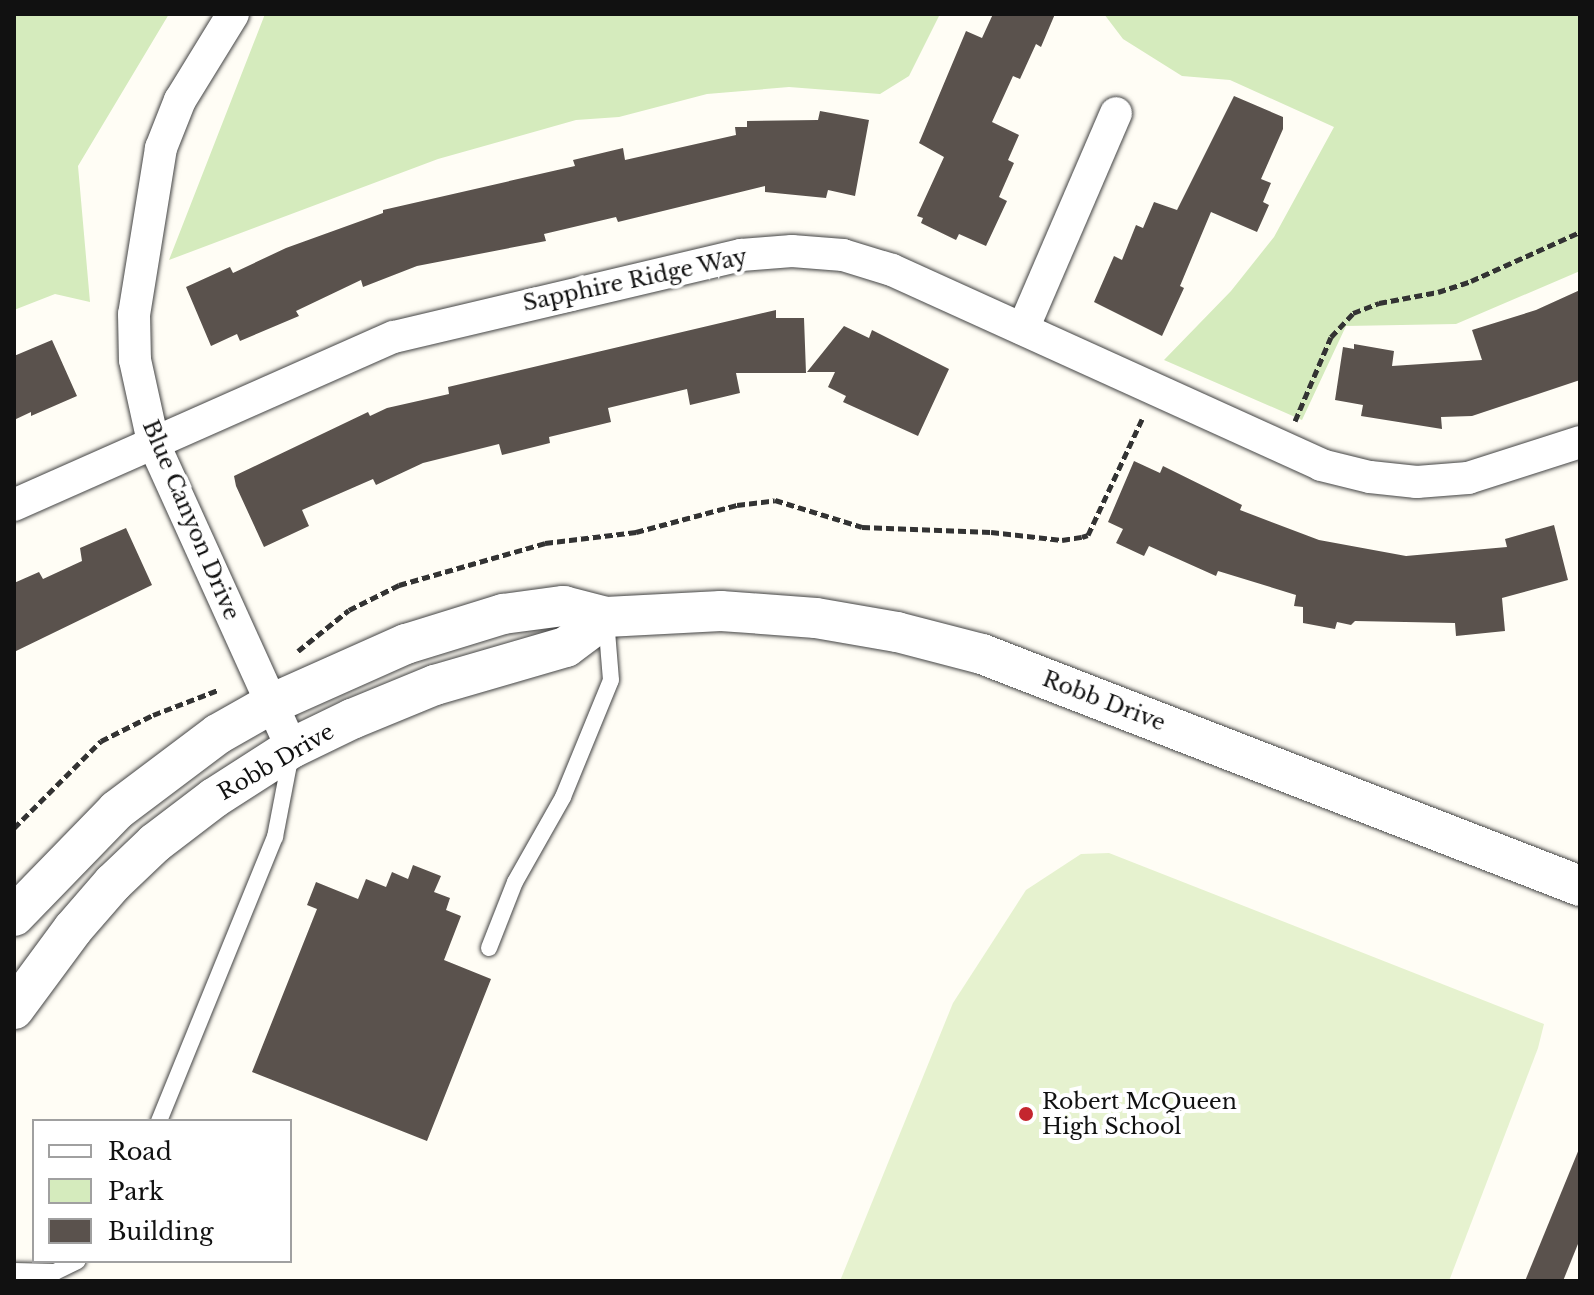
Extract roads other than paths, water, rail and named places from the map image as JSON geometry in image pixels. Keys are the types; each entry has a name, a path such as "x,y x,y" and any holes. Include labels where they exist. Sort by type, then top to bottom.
{"street":[{"name":"Blue Canyon Drive","path":"233,14 180,100 161,148 152,188 134,314 135,360 153,442 292,748"},
{"path":"1023,329 1116,113"},
{"name":"Sapphire Ridge Way","path":"14,505 394,337 741,255 792,251 843,255 892,270 1321,465 1370,477 1417,482 1468,478 1580,442"},
{"name":"Robb Drive","path":"14,916 117,810 218,734 271,704 406,644 503,614 563,606 606,617 721,611 816,618 897,632 982,654 1580,886"},
{"name":"Robb Drive","path":"14,1009 73,929 155,843 214,798 292,748 392,701 566,647 606,617"}],"lane":[{"path":"489,948 515,882 563,797 611,680 606,617"},
{"path":"160,1119 275,837 292,748"},
{"path":"14,1271 55,1272 74,1263"}],"place":[{"name":"Robert McQueen High School","path":"1026,1114"}]}
